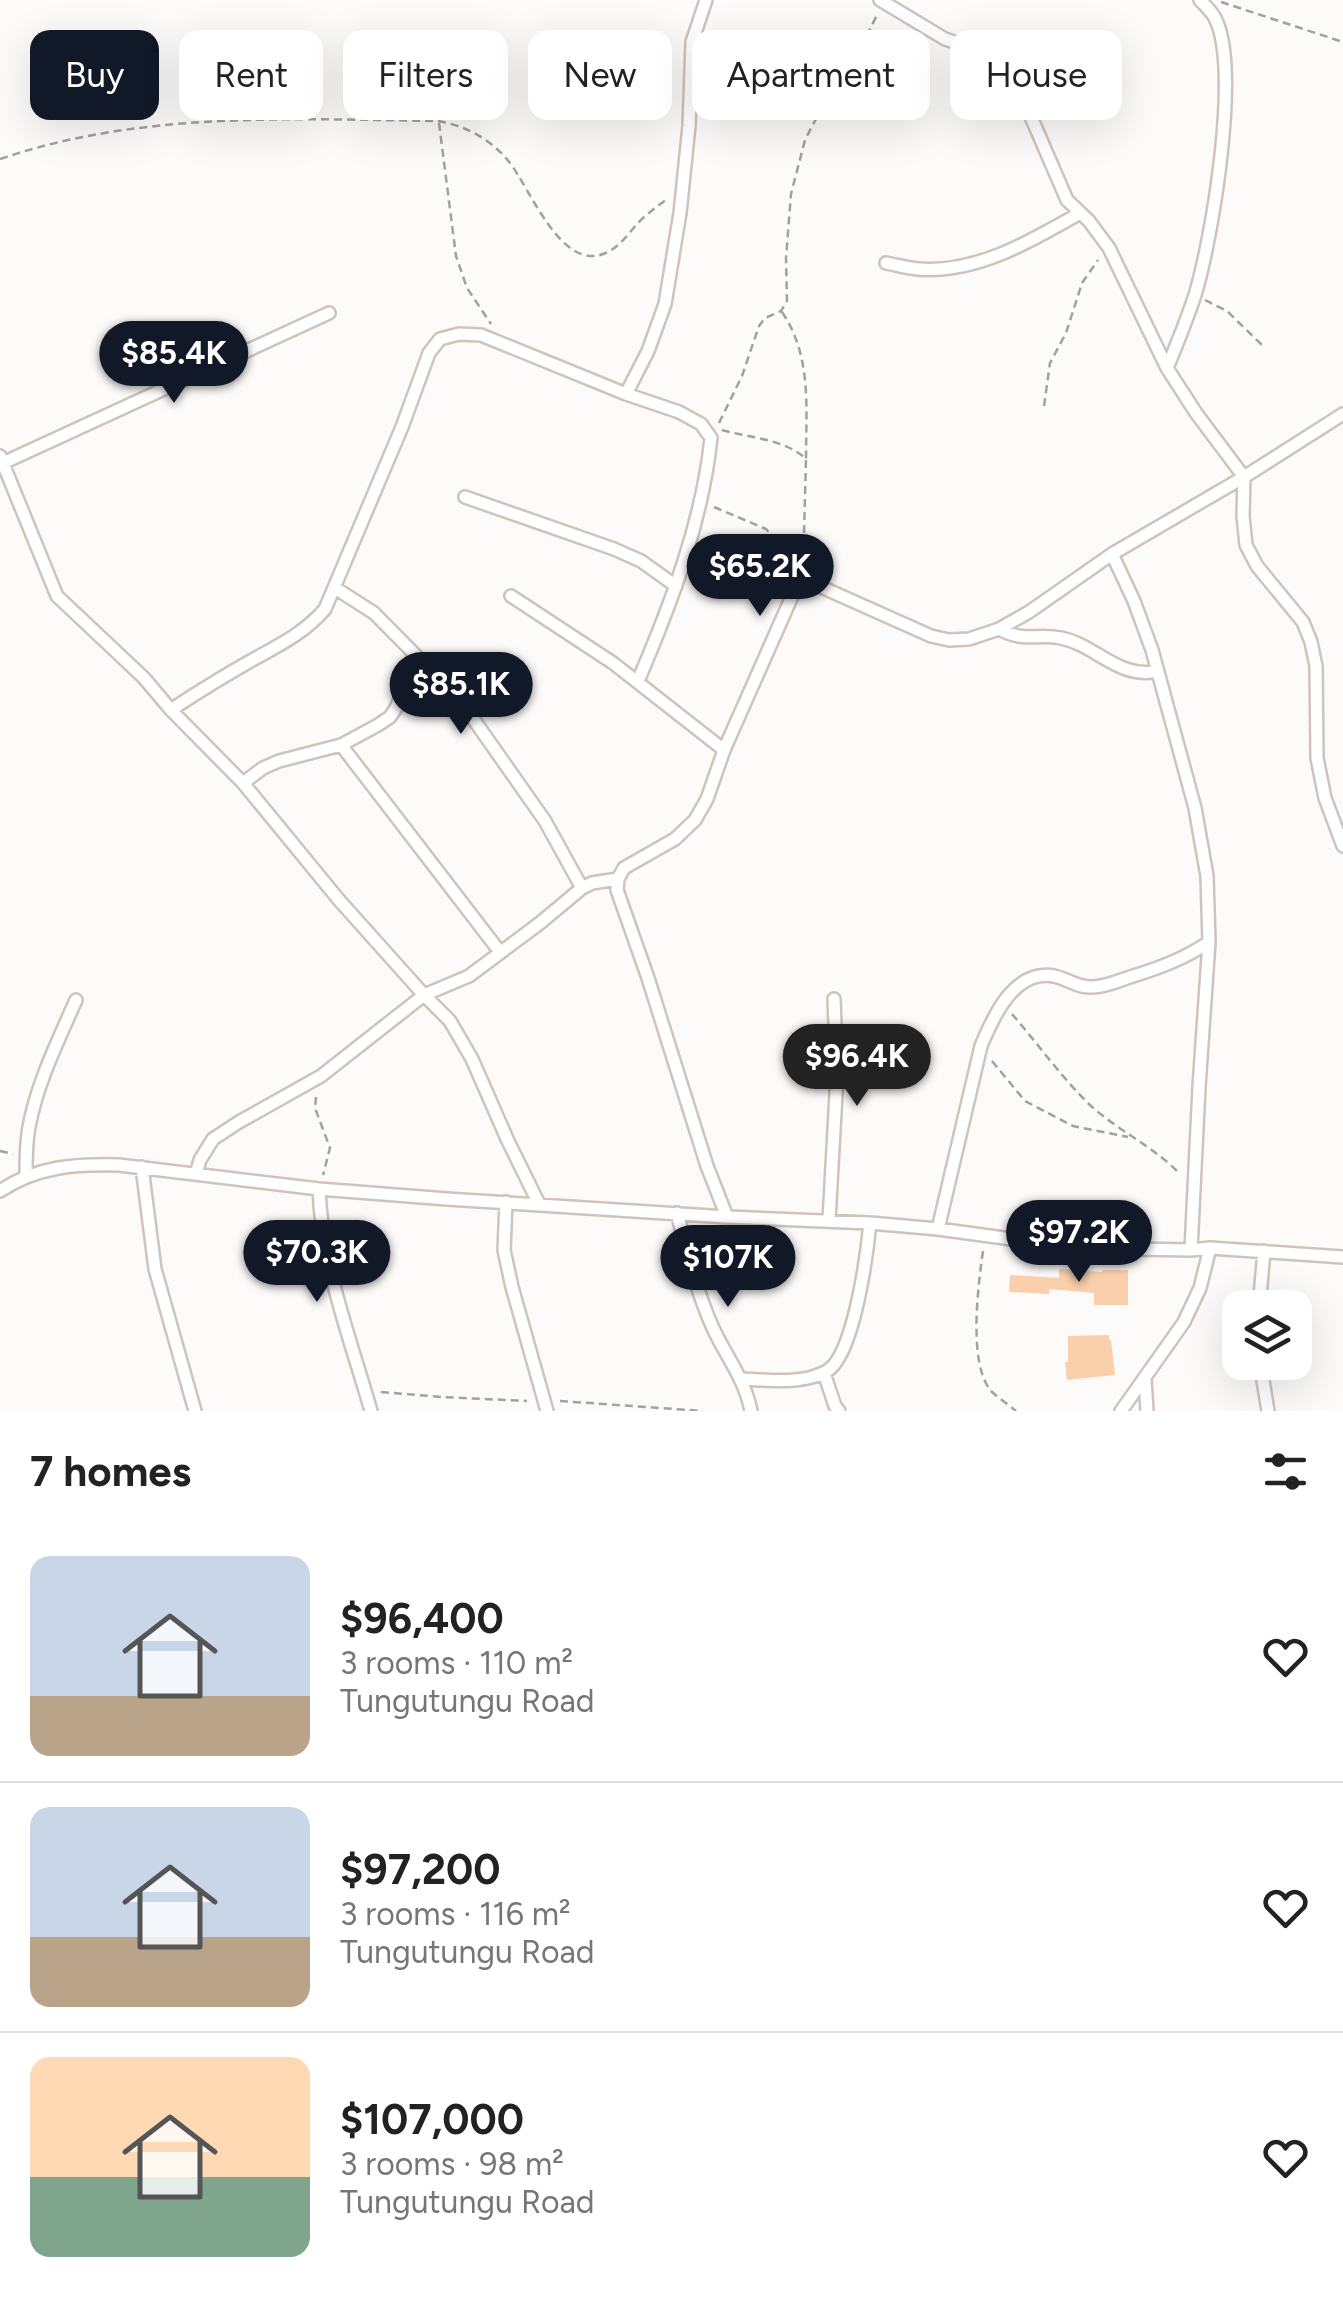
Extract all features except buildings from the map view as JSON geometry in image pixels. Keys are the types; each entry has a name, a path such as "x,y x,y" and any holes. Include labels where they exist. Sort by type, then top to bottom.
{"street":[{"path":"626,394 665,304 689,126 692,42 706,0"},
{"path":"1167,368 1195,296 1208,240 1225,120 1222,46 1216,18 1200,0"},
{"path":"882,1 945,39 984,52 1006,67 1067,200 1109,248 1167,368 1244,477 1246,545 1257,566 1303,622 1311,642 1316,666 1317,758 1325,798 1343,846"},
{"path":"886,263 920,269 952,268 988,259 1080,213"},
{"path":"329,313 1,460 57,596 144,678 243,783 339,900 450,1021 472,1058 540,1204"},
{"path":"172,710 313,623 325,609 429,353 440,339 459,334 481,335 679,412 701,424 710,438 699,500 676,586 638,682"},
{"path":"727,1217 706,1166 617,890 618,879 624,868 675,839 695,820 797,585 819,585 930,636 969,639 999,629 1112,554 1343,414"},
{"path":"466,497 614,549 641,561 676,586"},
{"path":"1112,554 1152,650 1196,808 1207,876 1209,942 1191,1250"},
{"path":"335,588 374,614 460,700 545,821 582,888"},
{"path":"511,596 638,682 724,750"},
{"path":"999,629 1022,638 1075,642 1131,672 1158,671"},
{"path":"243,783 279,761 358,737 390,716 406,685 426,664"},
{"path":"341,745 500,952"},
{"path":"196,1174 212,1139 321,1076 424,995 469,976 582,888 618,879"},
{"path":"938,1229 980,1046 1012,990 1034,978 1052,976 1080,986 1111,984 1185,958 1209,942"},
{"path":"829,1220 838,1076 834,999"},
{"path":"26,1175 28,1130 34,1106 76,1000"},
{"path":"0,1192 26,1175 49,1168 90,1164 319,1189 727,1217 870,1222 1078,1248 1210,1248 1343,1257"},
{"path":"142,1167 155,1269 195,1411"},
{"path":"319,1189 326,1254 371,1411"},
{"path":"506,1202 504,1250 546,1406"},
{"path":"678,1213 710,1322 742,1379 751,1411"},
{"path":"742,1379 802,1379 836,1364 847,1340 866,1265 870,1222"},
{"path":"1121,1411 1184,1322 1200,1288 1210,1248"},
{"path":"1261,1290 1264,1252"},
{"path":"824,1372 839,1411"},
{"path":"1145,1379 1147,1411"},
{"path":"1263,1380 1268,1411"}],"path":[{"path":"1214,0 1343,42"},
{"path":"806,459 783,444 716,429 742,376 759,326 765,318 781,311 787,301 791,194 805,140 818,115 844,82 882,1"},
{"path":"0,158 71,140 206,121 438,121 461,125 484,138 509,162 566,247 580,255 600,256 622,243 641,220 683,184"},
{"path":"438,121 456,256 467,288 494,328"},
{"path":"1044,406 1050,363 1066,333 1082,282 1109,248"},
{"path":"1195,296 1227,310 1264,347"},
{"path":"699,500 766,529 772,534 780,561 802,573 807,376 794,330 781,311"},
{"path":"1002,1003 1089,1104 1170,1163 1194,1188"},
{"path":"980,1046 1025,1101 1073,1126 1130,1137"},
{"path":"319,1189 330,1148 315,1108 321,1076"},
{"path":"986,1235 980,1268 976,1352 981,1373 991,1390 1016,1411"},
{"path":"365,1390 546,1406 619,1404 704,1411"}]}
